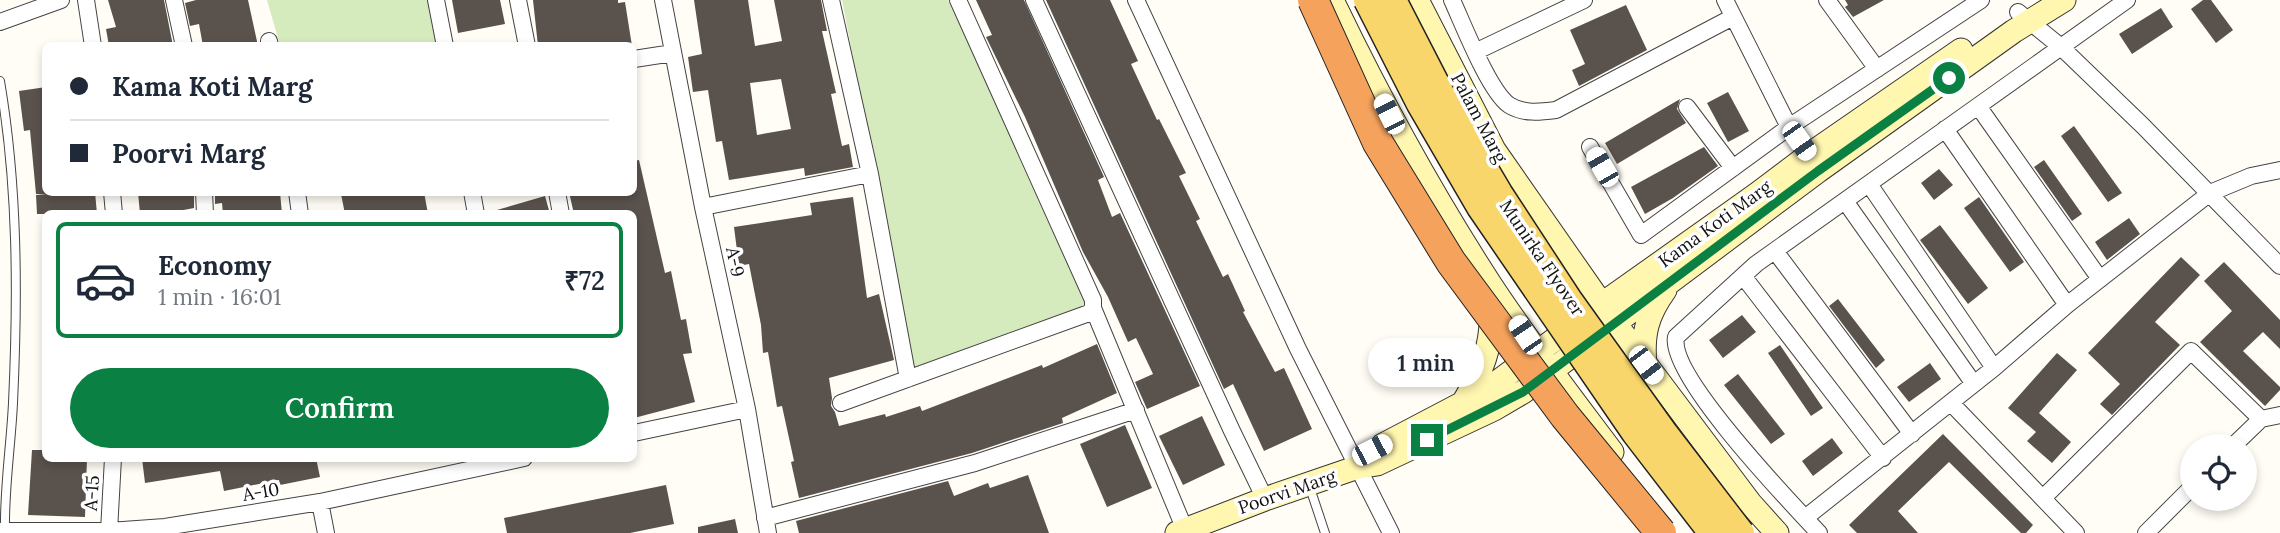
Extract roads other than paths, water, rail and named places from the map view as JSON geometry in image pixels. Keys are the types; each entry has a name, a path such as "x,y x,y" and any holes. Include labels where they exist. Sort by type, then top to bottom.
{"highway":[{"path":"1312,0 1378,143 1451,262 1565,415 1661,533"}],"main road":[{"path":"1332,0 1400,136 1489,283 1537,353 1672,533"},
{"name":"Munirka Flyover","path":"1367,0 1420,104 1480,207 1635,433 1712,533"},
{"name":"Munirka Flyover","path":"1393,0 1448,107 1499,194 1569,300 1665,435 1741,533"},
{"name":"Palam Marg","path":"1418,0 1494,150 1607,313 1750,503 1777,533"},
{"name":"Kama Koti Marg","path":"1607,313 1669,285 1814,163 2028,11 2064,0"},
{"name":"Kama Koti Marg","path":"1607,313 1632,284 1756,195 1814,163"},
{"path":"1460,235 1479,246 1495,244 1510,237 1522,228 1528,217 1524,194"},
{"path":"1578,272 1600,285 1613,288 1632,284"},
{"path":"1463,403 1484,363 1490,338 1489,283"},
{"path":"1646,365 1646,333 1651,310 1669,285"},
{"name":"Poorvi Marg","path":"1181,532 1357,467 1377,464 1494,409 1551,372 1607,313"},
{"name":"Poorvi Marg","path":"1357,467 1372,450 1484,392 1537,353 1607,313"}],"street":[{"path":"0,22 61,0"},
{"path":"86,0 92,42"},
{"path":"174,0 183,42"},
{"path":"436,0 444,42"},
{"path":"518,0 526,42"},
{"name":"A-9","path":"663,0 703,206 747,409 767,526"},
{"path":"831,0 870,174 908,379"},
{"path":"958,0 1093,300 1093,308 1136,410 1181,532"},
{"path":"1034,0 1265,499"},
{"path":"1136,0 1298,349 1391,533"},
{"path":"1452,0 1499,96 1510,106 1538,113 1556,110 1733,16"},
{"path":"1477,51 1584,0"},
{"path":"1725,0 1789,127 1814,163"},
{"path":"1827,0 1877,69"},
{"path":"1590,147 1641,235 1789,127 1981,0"},
{"path":"1819,533 1758,467 1703,397 1680,362 1675,347 1676,337 1743,276 1775,251 2127,0"},
{"path":"2028,11 2280,266"},
{"path":"637,59 673,53"},
{"path":"1978,106 2100,279"},
{"path":"1688,107 1733,168"},
{"path":"1945,129 2067,305"},
{"path":"1805,518 1951,403 2067,305 2210,193 2251,176 2280,170"},
{"path":"703,206 870,174"},
{"path":"1869,184 1994,368"},
{"path":"1845,201 1974,384"},
{"path":"1775,251 1912,434"},
{"path":"1743,276 1883,458"},
{"path":"841,403 1089,313 1093,308"},
{"path":"2043,498 2191,351 2261,419"},
{"path":"1951,403 2076,533"},
{"path":"637,432 747,409"},
{"path":"767,526 975,463 1136,410"},
{"path":"2245,434 2261,419 2280,415"},
{"name":"A-15","path":"108,531 113,462"},
{"name":"A-10","path":"3,531 108,531 164,527 320,502 505,462"},
{"path":"2146,533 2180,499"},
{"path":"320,502 326,533"}],"lane":[{"path":"0,81 9,162 17,287 3,531"},
{"path":"1309,485 1325,533"}]}
